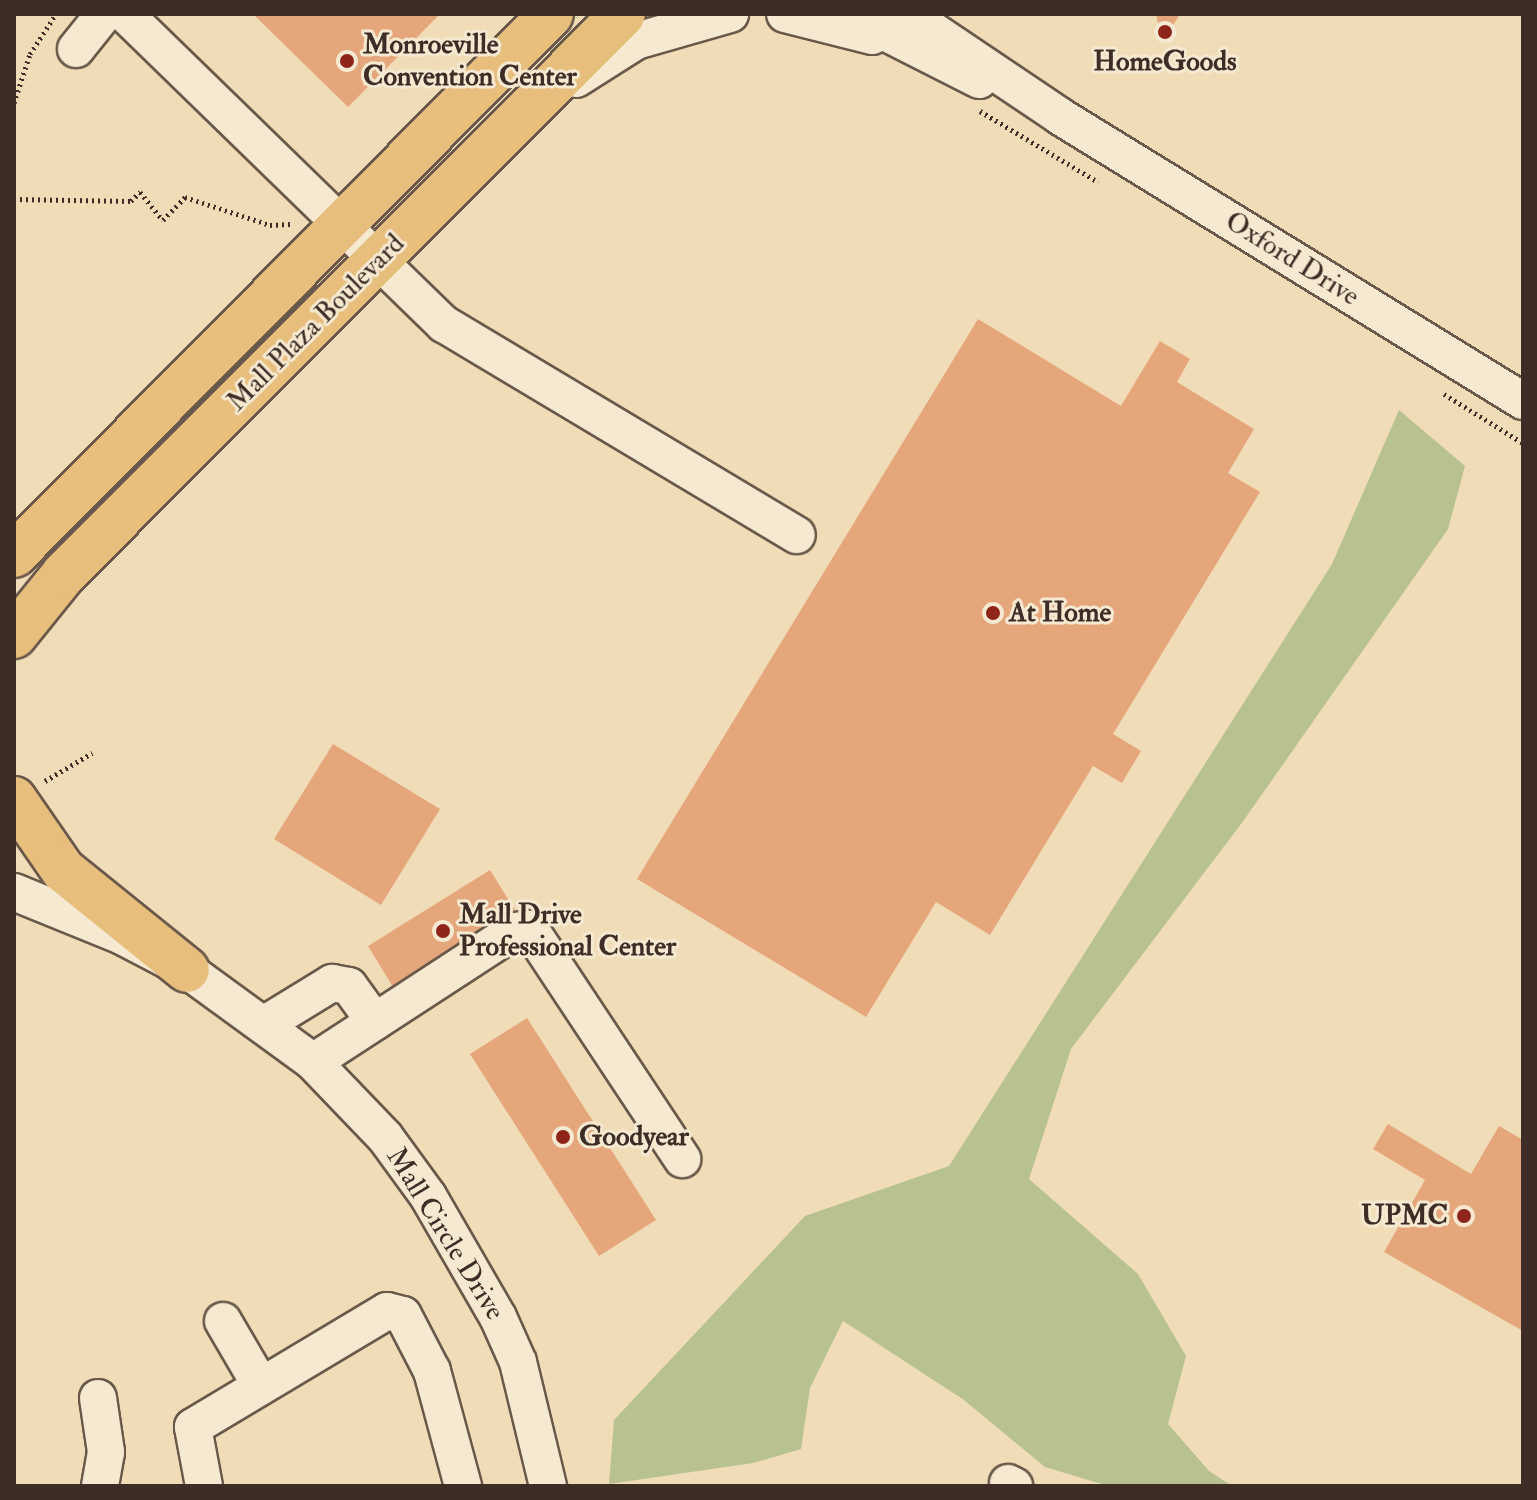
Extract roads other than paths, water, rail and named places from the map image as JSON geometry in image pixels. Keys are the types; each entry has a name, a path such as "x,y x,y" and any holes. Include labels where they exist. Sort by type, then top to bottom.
{"main road":[{"name":"Mall Plaza Boulevard","path":"14,555 551,14"},
{"name":"Mall Plaza Boulevard","path":"14,636 64,574 623,14"},
{"path":"14,799 63,870 187,970"}],"street":[{"path":"76,49 104,14"},
{"path":"125,14 461,337 797,535"},
{"path":"513,125 636,41 730,14"},
{"path":"785,14 843,25 928,58"},
{"name":"Oxford Drive","path":"849,14 928,58 1061,117"},
{"name":"Oxford Drive","path":"908,14 1061,117 1523,401"},
{"name":"Mall Circle Drive","path":"14,892 122,936 187,970 313,1062 385,1137 467,1258 518,1362 548,1486"},
{"path":"313,1062 514,931 530,929 682,1159"},
{"path":"265,1024 332,983 349,986 375,1022"},
{"path":"204,1486 193,1427 387,1311 403,1315 432,1371 463,1486"},
{"path":"223,1321 261,1386"},
{"path":"98,1398 106,1452 100,1486"}],"place":[{"name":"HomeGoods","path":"1165,32"},
{"name":"Monroeville Convention Center","path":"347,61"},
{"name":"At Home","path":"993,613"},
{"name":"Mall Drive Professional Center","path":"443,931"},
{"name":"Goodyear","path":"563,1137"},
{"name":"UPMC","path":"1464,1216"}]}
